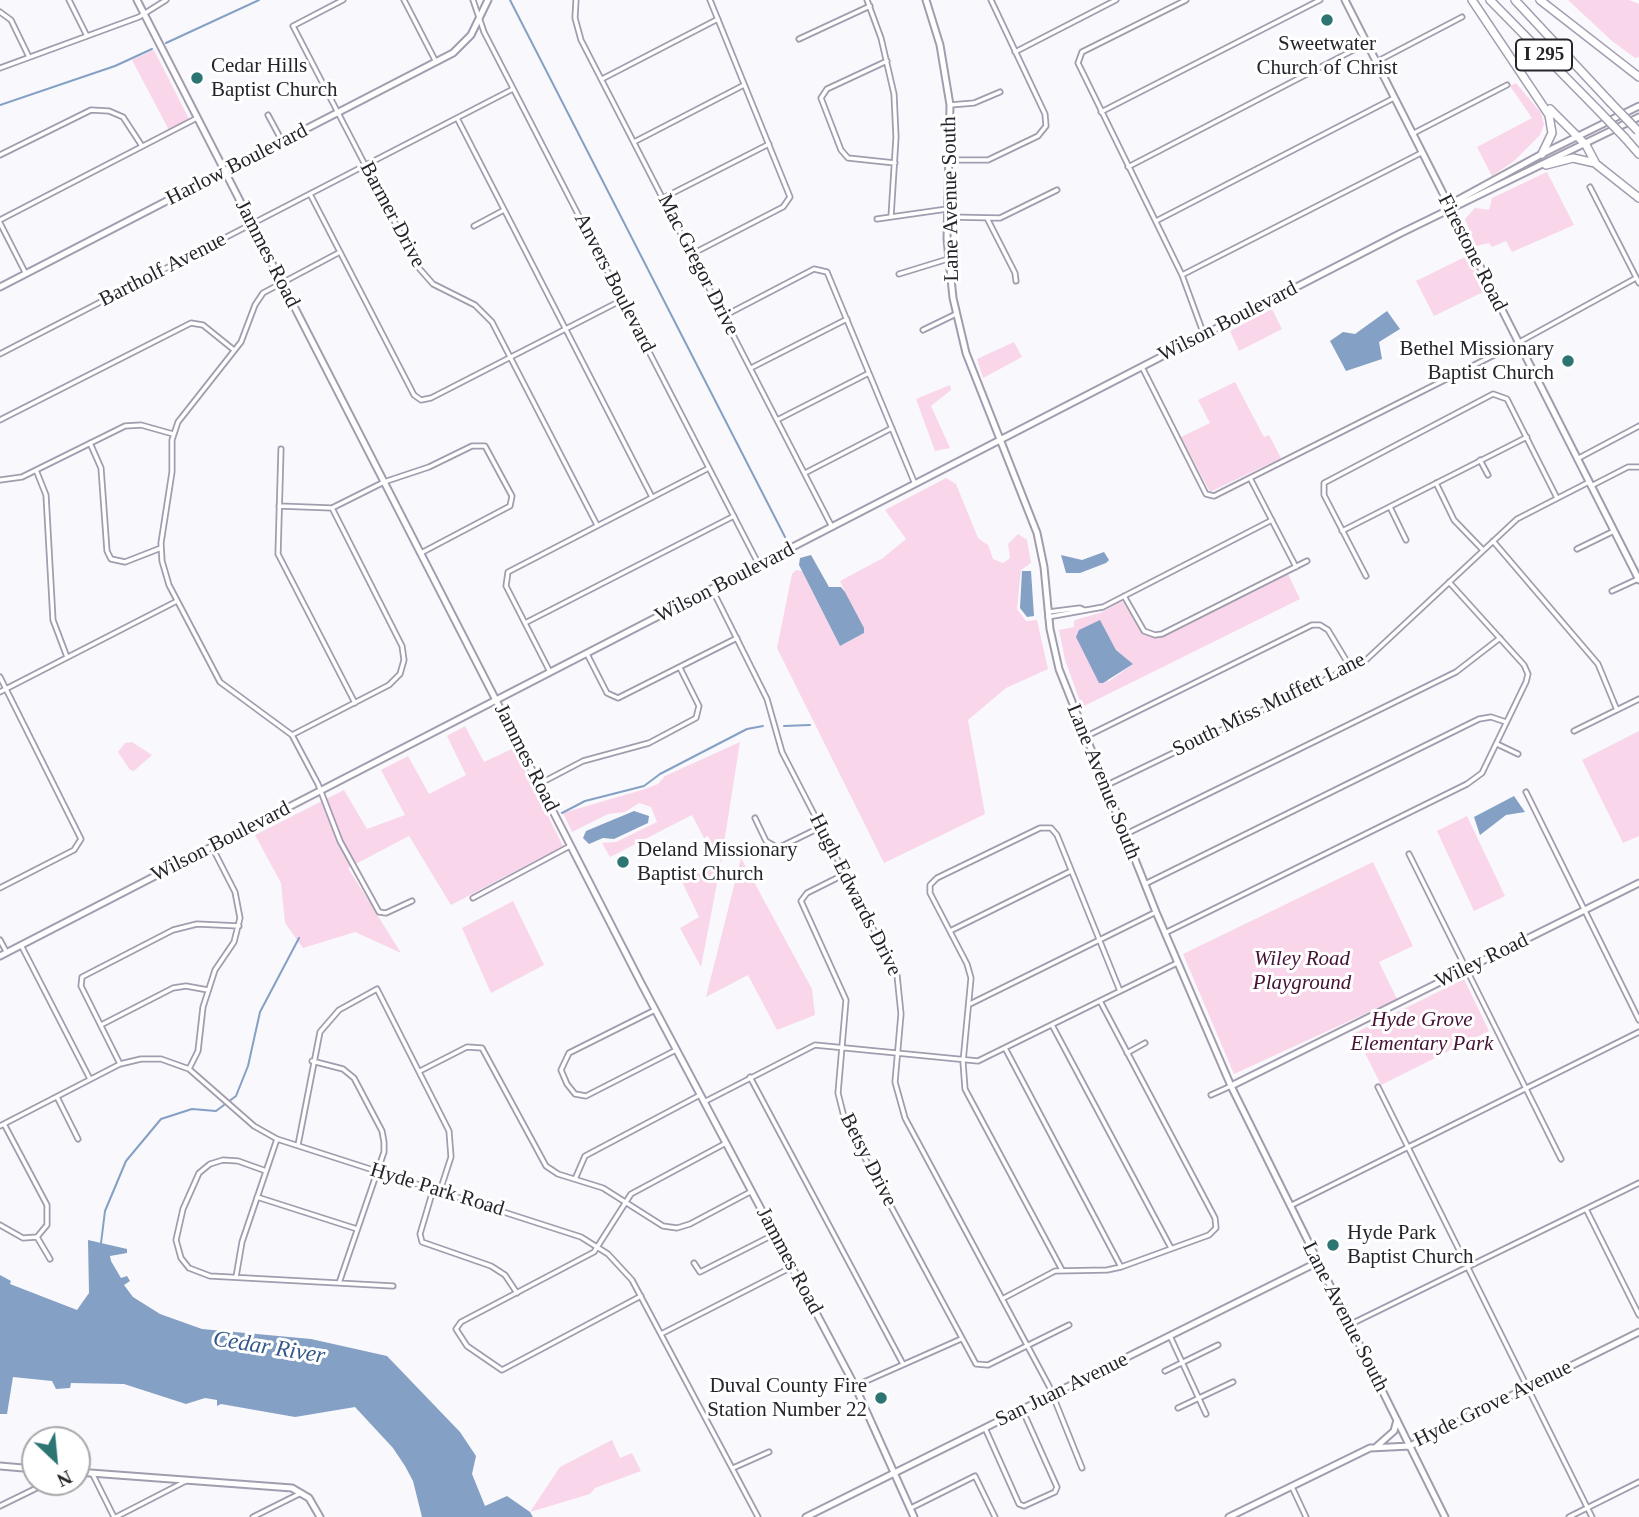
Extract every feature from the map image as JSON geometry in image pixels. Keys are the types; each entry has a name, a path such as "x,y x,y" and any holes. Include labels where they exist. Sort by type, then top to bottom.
{"highway":[{"path":"1472,0 1542,101 1586,145 1596,164"},
{"name":"I 295","path":"1490,0 1639,154"},
{"name":"I 295","path":"1515,0 1638,131"},
{"path":"1540,0 1639,77"},
{"path":"1542,101 1553,126 1542,154"},
{"path":"1546,165 1573,158 1596,164 1639,198"}],"street":[{"path":"69,0 86,36"},
{"name":"Jammes Road","path":"136,0 654,1010 855,1386 914,1517"},
{"path":"0,68 143,13 166,0"},
{"name":"Barmer Drive","path":"343,0 293,26 422,273 439,288 482,310 492,322 597,525"},
{"path":"404,0 436,62"},
{"name":"Anvers Boulevard","path":"473,0 513,89 759,565"},
{"name":"Harlow Boulevard","path":"0,287 436,62 463,44 480,19 488,0"},
{"name":"Mac Gregor Drive","path":"576,0 579,34 832,527"},
{"path":"692,254 783,207 789,201 789,192 710,0"},
{"path":"867,0 887,61 895,111 891,217"},
{"name":"Lane Avenue South","path":"926,0 940,45 950,105 948,259 956,314 967,353 1037,533 1056,662 1124,835 1231,1086 1445,1517"},
{"path":"950,160 988,160 1044,130 1045,114 991,0"},
{"path":"1016,52 1116,0"},
{"path":"1186,0 1083,52 1078,58 1101,112 1182,275 1204,335"},
{"path":"1101,112 1320,0"},
{"name":"Firestone Road","path":"1345,0 1639,579"},
{"path":"799,39 870,6"},
{"path":"0,12 11,20 29,57"},
{"path":"1376,62 1462,17"},
{"path":"602,79 718,19"},
{"path":"1128,167 1367,43"},
{"path":"887,61 827,89 822,95 822,103 841,150 848,158 895,163"},
{"path":"634,142 745,85"},
{"path":"1412,134 1507,85"},
{"name":"Bartholf Avenue","path":"0,354 513,89"},
{"path":"950,105 974,103 1000,92"},
{"path":"1156,221 1394,98"},
{"name":"Wilson Boulevard","path":"1449,209 1454,202 1542,154 1639,106"},
{"path":"0,155 91,110 108,111 122,117 142,147"},
{"path":"268,115 282,141"},
{"name":"Wilson Boulevard","path":"0,956 1449,209 1457,209 1639,117"},
{"path":"26,274 0,222 197,118"},
{"path":"457,118 652,497"},
{"path":"663,198 769,144"},
{"path":"1182,275 1421,153"},
{"path":"1590,187 1639,283"},
{"path":"947,217 988,219 1005,216 1057,190"},
{"path":"310,194 414,395 421,400 431,398 622,300"},
{"path":"877,219 947,209"},
{"path":"474,226 504,210"},
{"path":"988,219 1016,282"},
{"path":"340,252 281,282 257,300 245,334 183,414 174,434 172,472 161,548 164,574 220,682 238,699 292,735 320,791 340,841 379,912 386,913 412,901"},
{"path":"899,274 948,259"},
{"path":"724,316 814,269 823,270 830,276 915,484"},
{"path":"1142,367 1210,496 1517,343 1636,278"},
{"path":"923,330 956,314"},
{"path":"751,368 847,319"},
{"path":"0,420 191,323 202,325 234,350"},
{"path":"777,421 869,373"},
{"path":"1366,576 1322,487 1328,479 1493,394 1504,396 1557,498"},
{"path":"0,480 16,479 115,429 134,425 174,434"},
{"path":"1577,459 1639,426"},
{"path":"805,473 892,428"},
{"path":"1342,531 1527,437"},
{"path":"90,442 101,468 107,551 111,559 125,562 161,548"},
{"path":"279,506 332,508 384,482 429,467 481,444 488,449 512,496 512,503 507,509 421,553"},
{"path":"281,449 278,554 355,703"},
{"path":"1480,460 1488,475"},
{"name":"South Miss Muffett Lane","path":"1105,786 1366,660 1517,519 1557,498 1628,467 1638,466"},
{"path":"550,672 506,586 506,576 513,569 709,468"},
{"path":"36,470 46,495 53,620 67,657"},
{"path":"1250,478 1296,567"},
{"path":"1436,483 1454,520 1483,550"},
{"path":"1390,506 1406,540"},
{"path":"292,735 395,680 403,666 404,653 332,508"},
{"path":"525,623 734,516"},
{"path":"1048,615 1103,607 1272,520"},
{"path":"1577,549 1614,531"},
{"path":"1493,541 1598,664 1617,710"},
{"path":"1125,596 1144,631 1155,635 1307,561"},
{"path":"1612,591 1639,579"},
{"path":"1165,933 1467,784 1482,773 1528,674 1524,664 1449,582"},
{"name":"Hugh Edwards Drive","path":"712,589 767,699 778,743 897,975 902,1000 895,1082 905,1118 1052,1394 1082,1468"},
{"path":"3,690 177,601"},
{"path":"1085,737 1316,624 1328,630 1349,666"},
{"path":"587,654 607,693 614,698 622,697 737,638"},
{"path":"1124,835 1456,672 1500,638"},
{"path":"539,784 583,761 639,747 696,718 699,706 680,668"},
{"path":"0,677 3,690 81,839 74,850 0,888"},
{"path":"1574,731 1639,699"},
{"path":"1145,884 1479,719 1491,717 1507,722"},
{"path":"1497,744 1518,754"},
{"path":"1526,792 1639,1020"},
{"path":"755,818 766,841 778,848 821,827"},
{"path":"1062,1270 965,1089 963,1062 970,1004 970,971 930,893 930,885 937,878 1040,828 1051,828 1120,991"},
{"path":"473,898 571,846"},
{"path":"189,1069 198,1051 200,1017 208,990 220,961 234,942 239,926 237,898 212,847"},
{"path":"1409,854 1561,1159"},
{"path":"950,931 1071,871"},
{"name":"Betsy Drive","path":"845,874 807,894 801,901 803,911 845,993 847,1008 838,1093 845,1121 976,1364 984,1366 1027,1346"},
{"name":"Wiley Road","path":"1211,1095 1639,883"},
{"path":"970,1004 1156,912"},
{"path":"120,1064 81,986 84,974 173,930 197,924 239,926"},
{"path":"0,940 7,953"},
{"path":"21,945 90,1079"},
{"path":"704,1102 809,1046 843,1047 963,1062 982,1059 1177,963"},
{"path":"101,1025 173,988 186,986 208,990"},
{"path":"298,1146 307,1108 312,1061 320,1032 332,1016 377,989 446,1122 451,1140 451,1157 440,1191"},
{"path":"1002,1299 1062,1270 1097,1271 1121,1266 1209,1235 1216,1228 1215,1219 1100,1001"},
{"path":"654,1010 569,1053 561,1070 567,1084 575,1094 586,1096 676,1050"},
{"path":"1052,1025 1171,1248"},
{"path":"1290,1206 1639,1032"},
{"path":"1127,1054 1145,1044"},
{"path":"420,1072 467,1047 482,1048 543,1162 552,1171 603,1188 656,1223 677,1228 752,1191"},
{"path":"1005,1048 1121,1266"},
{"name":"Hyde Park Road","path":"2,1125 120,1064 141,1059 160,1059 189,1069 238,1112 277,1139 570,1232 598,1246 625,1271 640,1296 758,1517"},
{"path":"312,1061 344,1069 358,1083 384,1136 384,1152 339,1283"},
{"path":"750,1077 903,1364"},
{"path":"1378,1087 1592,1517"},
{"path":"575,1179 585,1156 700,1095"},
{"path":"56,1096 78,1139"},
{"path":"0,1225 23,1238 37,1237 47,1225 47,1205 2,1125"},
{"path":"236,1277 242,1242 277,1139"},
{"path":"640,1296 502,1370 467,1346 456,1329 461,1322 594,1252 635,1191 726,1143"},
{"path":"266,1171 231,1159 210,1164 199,1173 183,1209 176,1240 185,1264 203,1275 393,1286"},
{"path":"1349,1325 1639,1183"},
{"path":"434,1189 419,1234 422,1242 491,1266 505,1275 517,1293"},
{"path":"257,1197 357,1229"},
{"path":"1586,1209 1639,1315"},
{"path":"694,1262 700,1272 775,1234"},
{"path":"37,1237 50,1259"},
{"name":"San Juan Avenue","path":"806,1517 1318,1262"},
{"path":"661,1334 792,1267"},
{"path":"1027,1346 1069,1325"},
{"name":"Hyde Grove Avenue","path":"1229,1517 1241,1515 1291,1487 1376,1447 1410,1446 1639,1332"},
{"path":"1170,1336 1206,1414"},
{"path":"855,1386 962,1339"},
{"path":"1166,1371 1218,1345"},
{"path":"1178,1408 1233,1381"},
{"path":"985,1428 1019,1504 1024,1506 1055,1492 1057,1487 1022,1409"},
{"path":"1376,1447 1394,1431 1397,1420"},
{"path":"733,1468 769,1452"},
{"path":"0,1466 21,1468"},
{"path":"92,1473 115,1517 188,1480"},
{"path":"92,1473 284,1487 303,1492 320,1517"},
{"path":"911,1508 975,1476 995,1517"},
{"path":"1569,1517 1639,1482"},
{"path":"1291,1487 1306,1517"},
{"path":"253,1517 303,1492"},
{"path":"0,1506 21,1496"}],"green space":[{"path":"1568,0 1629,0 1639,4 1639,57 1635,58 1612,41"},
{"path":"154,50 189,119 169,130 132,60"},
{"path":"1516,83 1541,113 1544,124 1540,135 1514,161 1492,176 1477,147 1532,118 1510,86"},
{"path":"1547,172 1574,225 1512,252 1506,241 1492,247 1489,243 1476,246 1465,219 1475,208 1489,210 1492,198"},
{"path":"1467,256 1485,291 1434,316 1416,281"},
{"path":"1272,309 1282,329 1239,351 1230,331"},
{"path":"1014,342 1022,357 983,378 977,359"},
{"path":"1235,382 1264,437 1269,435 1281,458 1210,492 1181,437 1210,423 1198,400"},
{"path":"950,385 951,390 931,406 950,448 935,451 916,399"},
{"path":"946,478 956,484 978,538 988,545 993,559 1003,563 1010,558 1008,544 1018,534 1027,540 1031,563 1021,570 1017,609 1026,621 1037,620 1048,669 1006,688 968,720 985,814 884,863 777,648 792,574 796,570 802,571 840,646 864,633 840,581 883,558 906,539 885,510"},
{"path":"1288,574 1300,599 1082,707 1065,660 1059,630 1074,627 1074,621 1100,613 1122,601 1143,634 1156,638","holes":["1103,626 1116,650 1133,664 1108,682"]},
{"path":"465,726 484,762 514,748 563,846 451,905 409,836 348,868 401,953 355,932 303,948 285,923 281,883 255,835 344,790 367,829 405,815 381,770 408,756 429,794 466,775 447,736"},
{"path":"1639,731 1639,836 1623,843 1582,760"},
{"path":"132,742 152,755 134,771 130,770 118,752 125,743"},
{"path":"740,742 721,862 708,836 704,838 692,815 610,857 602,843 616,842 657,822 651,807 639,803 625,812 608,814 572,832 563,813 658,784 665,776"},
{"path":"1467,816 1505,896 1474,911 1437,831"},
{"path":"741,858 812,989 815,1015 777,1030 748,975 706,997"},
{"path":"721,862 701,967 680,928 699,917 682,882"},
{"name":"Wiley Road Playground","path":"1373,862 1413,946 1379,962 1397,999 1234,1074 1183,954"},
{"path":"513,901 544,965 491,993 462,928"},
{"name":"Hyde Grove Elementary Park","path":"1464,979 1489,1031 1381,1085 1355,1033"},
{"path":"612,1440 620,1458 632,1453 641,1471 595,1488 590,1494 530,1512 560,1467"}],"water":[{"path":"1387,311 1400,329 1379,342 1382,359 1346,371 1330,341 1343,332 1355,334"},
{"path":"1104,552 1109,560 1106,563 1080,573 1066,573 1061,555 1082,560"},
{"path":"811,555 829,587 841,587 845,592 864,628 864,633 840,646 799,565 800,558"},
{"path":"1022,571 1031,571 1034,616 1027,617 1020,608"},
{"path":"1100,620 1116,650 1133,664 1103,683 1099,683 1076,637 1079,630"},
{"path":"1514,796 1525,812 1506,815 1480,835 1474,817"},
{"path":"634,811 649,816 648,823 614,839 603,838 589,844 583,838 586,831"},
{"name":"Cedar River","path":"88,1240 127,1249 127,1253 110,1256 111,1261 121,1278 127,1276 130,1281 124,1285 133,1297 160,1314 202,1329 311,1339 387,1356 460,1432 476,1456 472,1474 485,1506 507,1496 533,1517 422,1517 413,1481 405,1466 393,1448 355,1407 295,1417 221,1404 217,1406 217,1400 205,1398 186,1404 124,1384 71,1383 70,1388 56,1389 52,1381 13,1377 7,1414 0,1414 0,1275 11,1281 10,1284 77,1310 89,1293"}],"waterway":[{"path":"166,43 259,0"},
{"path":"510,0 785,537"},
{"path":"0,105 115,66 152,49"},
{"path":"784,726 810,725"},
{"path":"562,813 585,801 644,786 660,774 747,729 763,726"},
{"path":"101,1243 105,1211 126,1161 161,1119 192,1109 216,1111 236,1096 248,1066 260,1012 299,938"}],"place":[{"name":"Sweetwater Church of Christ","path":"1327,20"},
{"name":"Cedar Hills Baptist Church","path":"197,78"},
{"name":"Bethel Missionary Baptist Church","path":"1568,361"},
{"name":"Deland Missionary Baptist Church","path":"623,862"},
{"name":"Hyde Park Baptist Church","path":"1333,1245"},
{"name":"Duval County Fire Station Number 22","path":"881,1398"}]}
